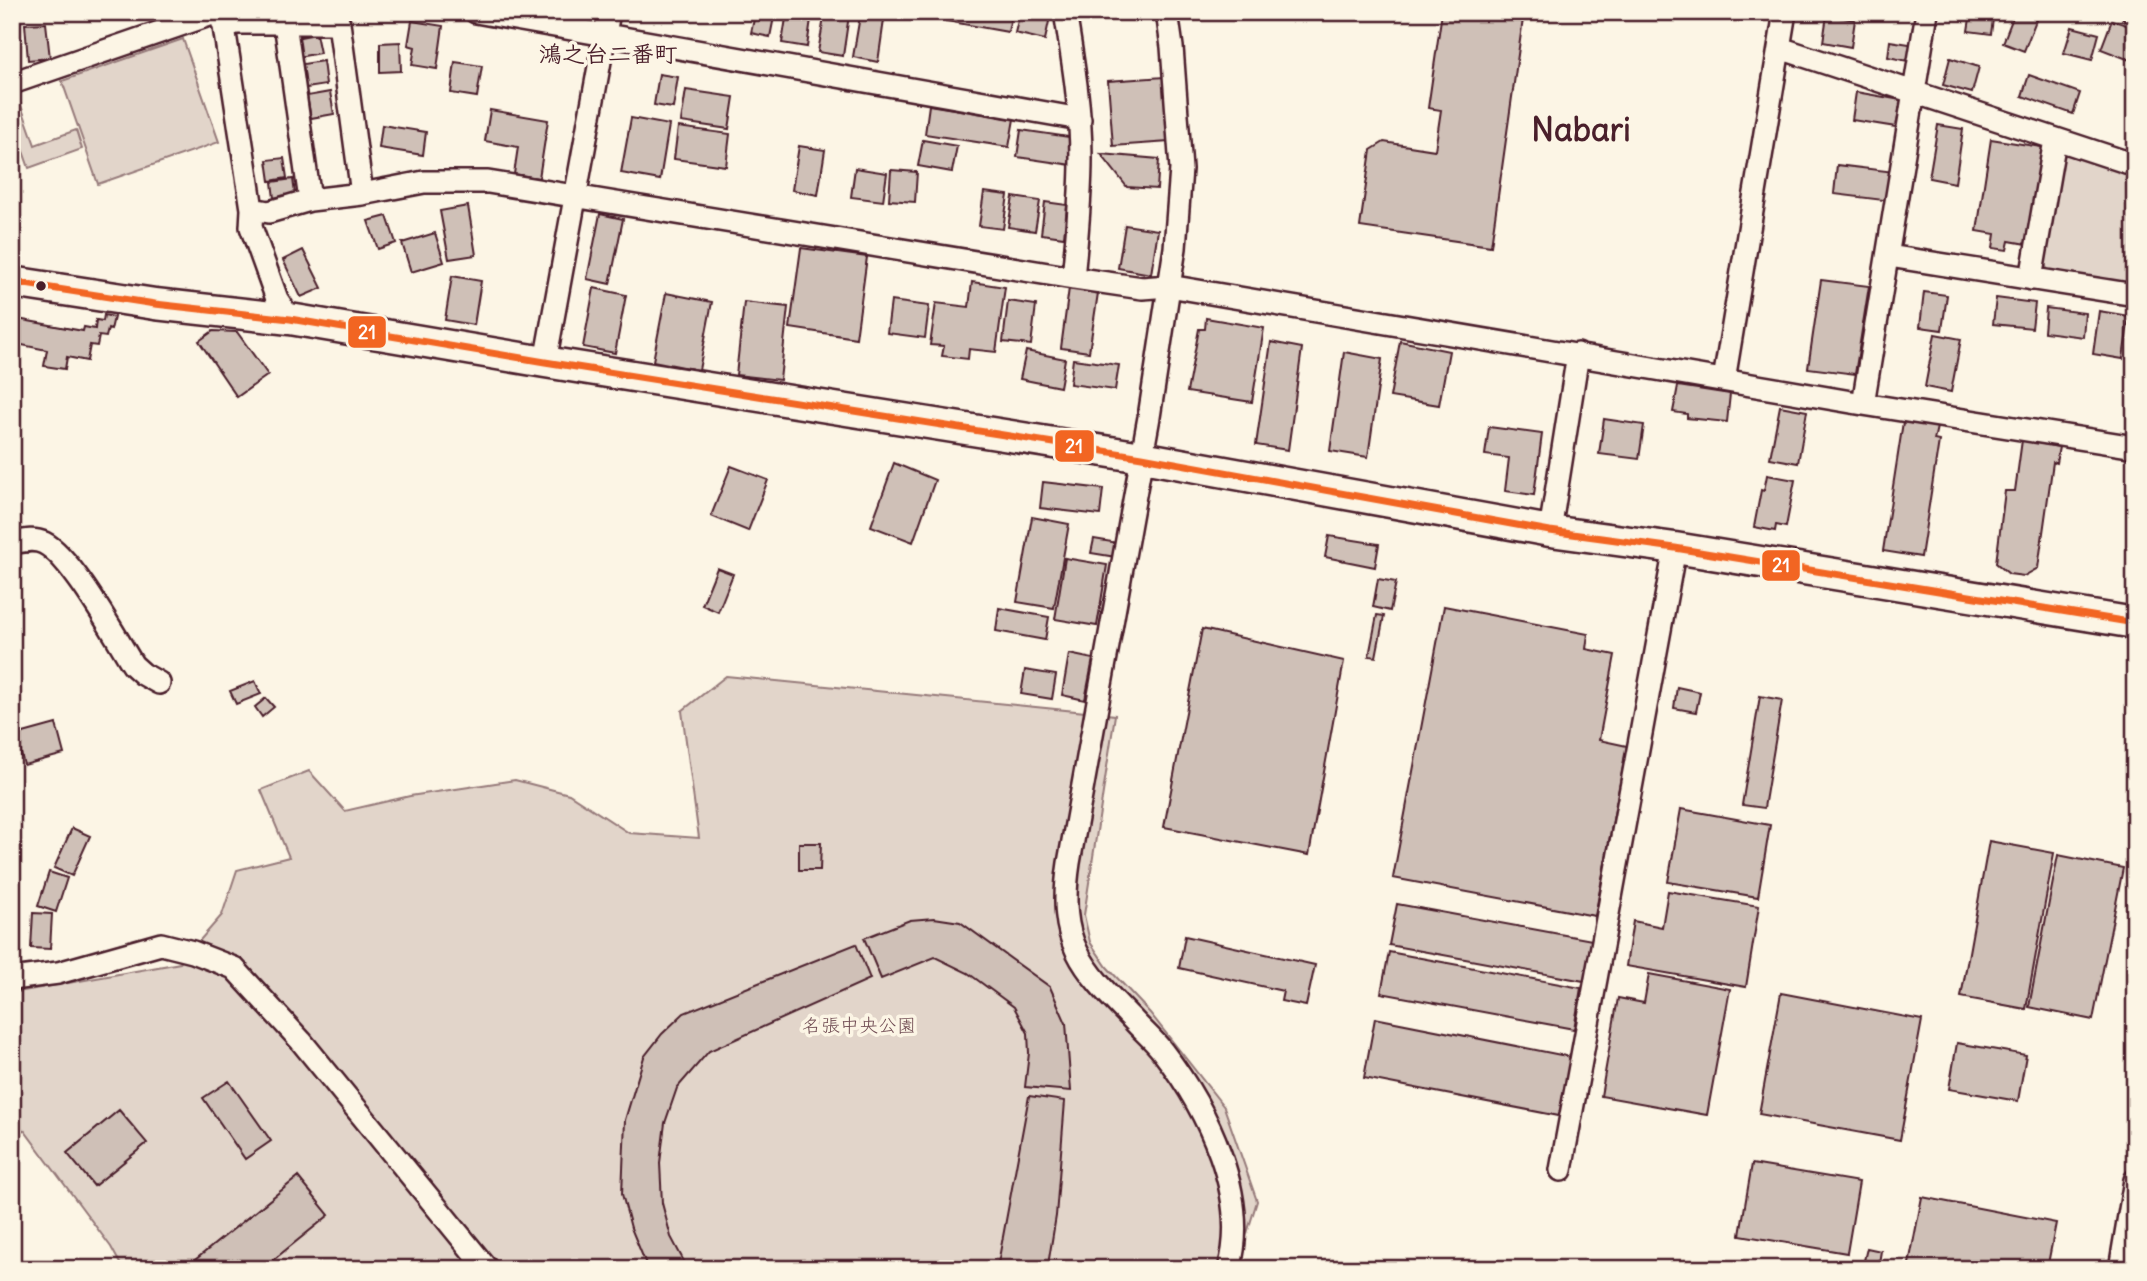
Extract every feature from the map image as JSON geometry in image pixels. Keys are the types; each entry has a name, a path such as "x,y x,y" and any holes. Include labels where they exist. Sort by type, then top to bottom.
{"highway":[{"path":"12,282 155,304 290,319 1142,457 1550,531 1675,548 2135,623"}],"street":[{"path":"476,12 1080,119"},
{"path":"545,362 609,12"},
{"path":"1065,12 1080,119 1080,197 1073,278"},
{"path":"1167,12 1181,169 1175,248 1142,457 1069,863 1065,890 1066,923 1076,953 1085,968 1162,1051 1184,1082 1215,1142 1234,1205 1235,1229 1230,1269"},
{"path":"1724,380 1785,12"},
{"path":"1863,404 1927,12"},
{"path":"220,17 252,209 251,227 277,299 290,319"},
{"path":"12,83 220,17 236,23 339,23 362,194"},
{"path":"285,23 310,200"},
{"path":"1780,48 2135,165"},
{"path":"2031,279 2055,140"},
{"path":"252,209 269,212 310,200 362,194 424,182 488,182 1073,278 1142,288 1169,286 1863,404 2135,447"},
{"path":"1889,256 2135,295"},
{"path":"1550,531 1578,354"},
{"path":"12,543 34,540 42,542 60,556 76,575 133,664 143,674 159,683"},
{"path":"1561,1170 1675,548"},
{"path":"12,978 58,973 161,944 193,952 234,968 301,1041 487,1269"},
{"path":"2120,1269 2135,1180"}],"green space":[{"path":"183,39 219,142 98,184 62,81"},
{"path":"18,97 35,145 76,130 82,149 29,168 12,120 12,99"},
{"path":"2071,152 2135,174 2135,286 2050,274 2043,261 2059,159"},
{"name":"名張中央公園","path":"726,676 1115,715 1084,915 1090,942 1107,967 1150,1013 1224,1107 1257,1201 1236,1269 123,1269 111,1247 24,1130 12,1133 12,993 180,963 222,915 237,870 289,857 261,790 309,771 345,811 410,796 515,780 569,794 629,833 699,838 682,711"}],"building":[{"path":"736,12 775,12 770,37 751,33 754,19 736,15"},
{"path":"787,12 812,12 807,47 782,43"},
{"path":"825,12 849,15 843,56 818,52"},
{"path":"943,12 1012,12 1008,32 941,20"},
{"path":"1020,12 1051,12 1045,40 1015,33"},
{"path":"1442,12 1524,12 1491,246 1360,227 1371,150 1384,142 1435,150 1441,110 1428,108"},
{"path":"1971,12 1994,12 1991,34 1968,31"},
{"path":"2015,12 2038,15 2024,51 2003,43"},
{"path":"1827,15 1855,20 1851,47 1823,42"},
{"path":"860,16 884,20 878,62 853,57"},
{"path":"2112,20 2135,28 2135,62 2101,49"},
{"path":"412,21 443,26 437,69 412,65 415,47 408,45"},
{"path":"46,23 50,58 28,60 25,24"},
{"path":"2072,27 2099,34 2092,60 2064,53"},
{"path":"316,34 320,53 298,57 295,38"},
{"path":"1890,41 1916,45 1913,62 1888,57"},
{"path":"400,42 401,71 380,72 380,43"},
{"path":"1950,58 1979,67 1972,93 1943,85"},
{"path":"323,61 326,85 306,88 303,64"},
{"path":"455,62 482,66 477,97 451,93"},
{"path":"659,74 678,77 673,108 654,105"},
{"path":"2029,75 2080,93 2073,114 2022,96"},
{"path":"1164,77 1169,142 1113,146 1108,81"},
{"path":"686,90 734,97 729,129 681,122"},
{"path":"330,92 334,114 311,118 307,96"},
{"path":"1856,92 1901,100 1896,127 1852,120"},
{"path":"929,105 1014,119 1009,147 925,134"},
{"path":"490,110 548,120 539,178 514,174 518,147 485,141"},
{"path":"631,118 669,125 660,180 621,173"},
{"path":"382,125 426,132 423,155 379,148"},
{"path":"1938,125 1963,129 1955,183 1929,178"},
{"path":"678,127 730,134 726,166 674,159"},
{"path":"1021,130 1076,138 1072,165 1017,157"},
{"path":"1991,139 2047,148 2032,245 2009,241 2007,250 1993,248 1995,234 1977,231"},
{"path":"923,140 957,146 952,172 918,166"},
{"path":"799,146 825,150 818,195 792,190"},
{"path":"1101,154 1159,159 1157,189 1127,187"},
{"path":"284,158 287,178 270,181 267,160"},
{"path":"1837,165 1895,172 1891,201 1834,194"},
{"path":"855,168 887,173 883,201 851,197"},
{"path":"891,170 917,172 915,202 889,200"},
{"path":"293,179 295,194 274,198 272,182"},
{"path":"984,192 1008,195 1003,229 979,226"},
{"path":"1013,197 1040,201 1035,231 1008,227"},
{"path":"1045,202 1067,205 1064,237 1041,234"},
{"path":"468,206 476,255 449,259 440,211"},
{"path":"600,214 623,219 610,284 587,279"},
{"path":"387,216 396,243 378,249 368,221"},
{"path":"1125,225 1158,230 1151,274 1118,268"},
{"path":"435,233 444,262 411,272 402,243"},
{"path":"801,248 867,257 856,338 790,328"},
{"path":"303,250 322,288 301,297 283,260"},
{"path":"452,276 481,281 474,325 445,320"},
{"path":"1821,280 1869,286 1855,374 1808,368"},
{"path":"972,282 1005,287 996,352 969,349 968,359 942,356 944,346 930,345 936,303 969,307"},
{"path":"594,288 626,295 615,353 583,347"},
{"path":"1069,288 1098,293 1089,352 1061,348"},
{"path":"1924,292 1947,295 1942,330 1920,327"},
{"path":"666,293 712,302 699,370 653,361"},
{"path":"1996,298 2035,303 2032,328 1993,324"},
{"path":"891,301 929,306 925,338 887,333"},
{"path":"1008,301 1036,305 1031,345 1003,342"},
{"path":"744,302 788,307 780,380 736,375"},
{"path":"2046,308 2085,313 2083,337 2044,332"},
{"path":"2099,311 2129,316 2123,359 2093,354"},
{"path":"104,315 114,317 106,337 99,336 97,346 90,345 87,361 67,357 65,369 44,366 47,350 12,343 12,318 83,331 84,327 95,329 96,320 103,321"},
{"path":"1206,318 1264,328 1252,402 1187,392 1199,329 1205,329"},
{"path":"213,331 237,332 268,375 237,397 199,341"},
{"path":"1935,334 1961,339 1951,392 1925,387"},
{"path":"1400,341 1449,351 1439,405 1390,397"},
{"path":"1271,342 1302,348 1288,450 1256,445"},
{"path":"1026,351 1065,359 1060,387 1020,379"},
{"path":"1344,352 1382,359 1368,457 1330,451"},
{"path":"1073,359 1119,365 1115,390 1070,384"},
{"path":"1678,386 1730,394 1727,422 1687,418 1687,414 1673,412"},
{"path":"1780,406 1807,411 1798,463 1770,458"},
{"path":"1604,419 1644,425 1639,459 1599,454"},
{"path":"1903,422 1937,427 1934,440 1939,441 1921,557 1883,551"},
{"path":"1489,427 1542,434 1534,495 1505,491 1509,458 1485,455"},
{"path":"2022,440 2059,447 2056,463 2053,462 2038,568 2024,576 2009,574 1996,563 2005,491 2015,491"},
{"path":"894,463 935,480 913,542 871,526"},
{"path":"731,466 768,480 748,531 711,516"},
{"path":"1767,475 1795,480 1786,527 1776,525 1775,531 1754,527 1761,490 1764,491"},
{"path":"1043,482 1103,489 1100,515 1040,508"},
{"path":"1032,517 1069,524 1054,608 1017,602"},
{"path":"1329,536 1379,544 1375,567 1325,557"},
{"path":"1094,539 1118,543 1116,557 1091,553"},
{"path":"1065,558 1107,565 1097,626 1055,619"},
{"path":"717,568 733,574 718,612 702,605"},
{"path":"1378,579 1396,582 1390,611 1373,607"},
{"path":"1444,606 1588,634 1586,649 1615,655 1599,740 1627,746 1595,916 1393,878"},
{"path":"999,608 1049,617 1045,640 996,631"},
{"path":"1377,615 1384,616 1376,657 1369,656"},
{"path":"1202,629 1344,661 1309,855 1164,827"},
{"path":"1069,654 1093,659 1085,700 1062,695"},
{"path":"1025,670 1056,675 1052,699 1021,694"},
{"path":"255,681 261,694 236,704 230,691"},
{"path":"1677,687 1700,692 1696,712 1674,708"},
{"path":"1760,696 1782,700 1764,808 1742,805"},
{"path":"266,698 274,707 262,717 255,707"},
{"path":"56,724 64,754 24,765 16,735"},
{"path":"1681,809 1770,825 1758,897 1668,882"},
{"path":"72,828 90,836 72,876 54,868"},
{"path":"1989,841 2054,853 2026,1009 1961,997"},
{"path":"799,843 821,843 820,870 799,870"},
{"path":"2058,855 2123,868 2093,1020 2029,1007"},
{"path":"49,872 67,878 56,912 38,906"},
{"path":"1668,891 1759,906 1746,987 1626,966 1633,921 1662,927"},
{"path":"1397,904 1592,940 1584,981 1389,945"},
{"path":"33,913 52,914 50,949 31,948"},
{"path":"934,918 960,922 1050,987 1066,1023 1071,1091 1025,1087 1029,1053 1028,1033 1014,1007 968,973 935,957 881,979 864,938 910,920"},
{"path":"1185,936 1315,965 1306,1006 1281,1001 1283,991 1179,968"},
{"path":"856,944 870,979 709,1051 677,1088 665,1123 660,1163 662,1203 671,1237 688,1269 648,1269 631,1228 622,1194 625,1120 644,1057 662,1034 684,1013"},
{"path":"1389,952 1581,988 1574,1029 1381,993"},
{"path":"1649,974 1730,989 1707,1115 1601,1096 1618,998 1644,1003"},
{"path":"1781,993 1922,1020 1900,1140 1759,1114"},
{"path":"1375,1018 1571,1057 1559,1116 1364,1078"},
{"path":"1957,1043 2026,1055 2018,1101 1949,1089"},
{"path":"229,1081 271,1141 245,1159 203,1098"},
{"path":"1029,1096 1065,1101 1056,1216 1048,1265 1046,1269 997,1269"},
{"path":"119,1110 147,1143 94,1186 67,1153"},
{"path":"1752,1164 1859,1182 1847,1253 1740,1235"},
{"path":"298,1177 329,1215 262,1269 193,1269 190,1264"},
{"path":"1922,1197 2056,1223 2047,1269 1908,1269"},
{"path":"1867,1248 1881,1251 1878,1269 1862,1269"}],"transit line":[{"name":"21","path":"12,282 155,304 290,319 1142,457 1550,531 1675,548 2135,623"}],"district":[{"name":"鴻之台二番町","path":"608,54"},
{"name":"Nabari","path":"1581,129"}]}
